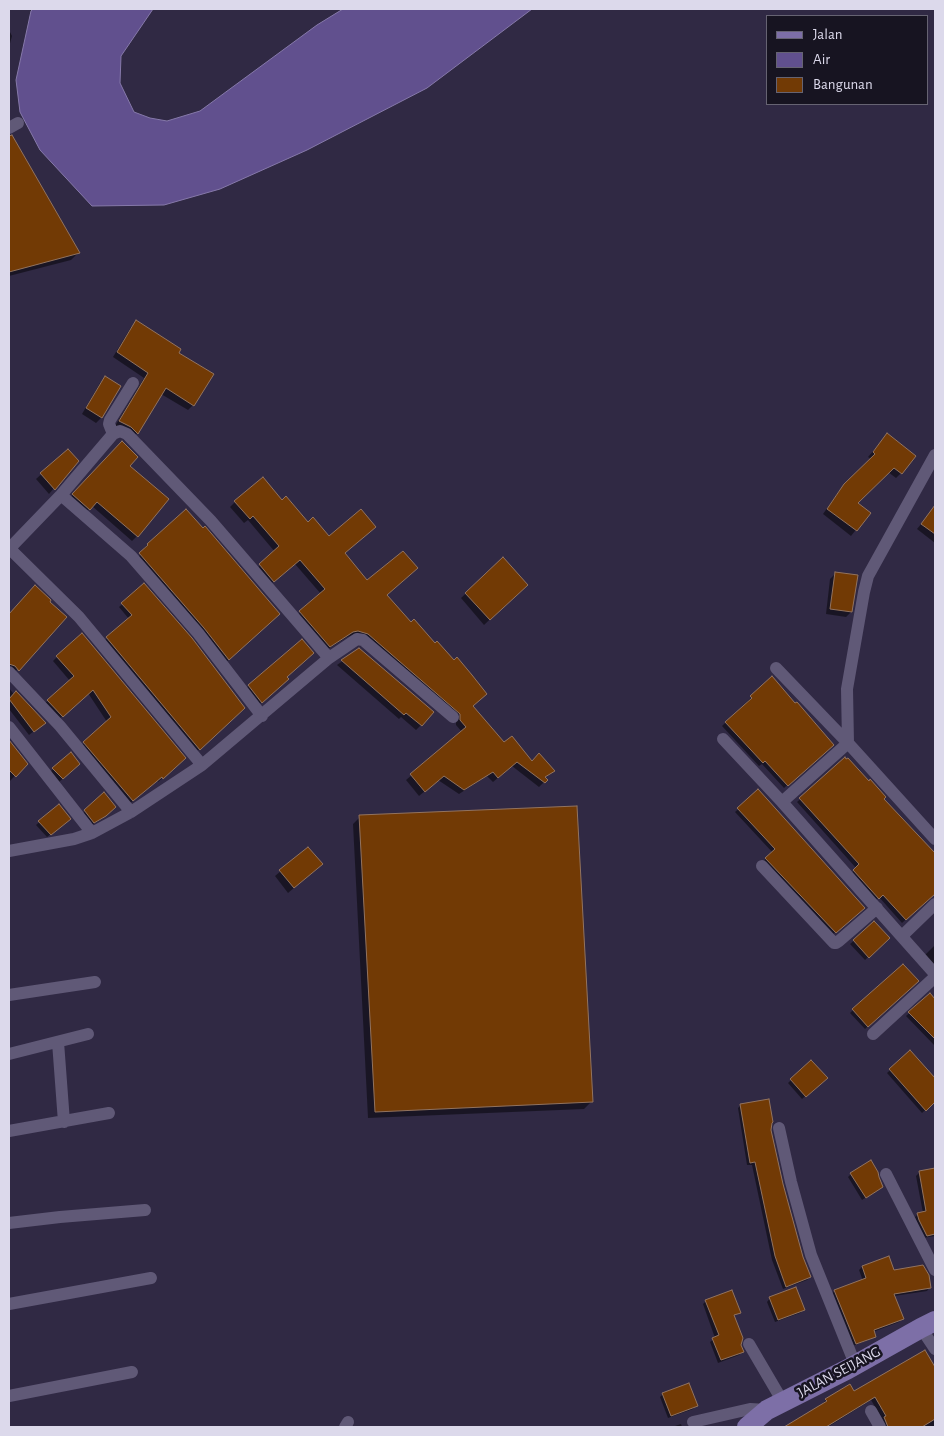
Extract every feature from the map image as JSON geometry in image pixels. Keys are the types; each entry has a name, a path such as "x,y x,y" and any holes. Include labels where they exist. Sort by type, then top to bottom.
{"main road":[{"name":"JALAN SEIJANG","path":"746,1427 775,1406 928,1324"}],"street":[{"path":"112,434 109,424 110,420 133,383"},
{"path":"202,765 79,617 9,548 61,495 112,434 120,431 127,434 211,521 329,658"},
{"path":"782,802 848,743 847,689 868,576 935,454"},
{"path":"61,495 131,556 198,633 262,716"},
{"path":"9,852 74,839 92,833 131,812 202,765 329,658 357,639 363,640 453,717"},
{"path":"776,668 848,743 935,839"},
{"path":"9,672 60,726 131,812"},
{"path":"9,726 92,833"},
{"path":"723,739 877,908 935,976 873,1034"},
{"path":"762,866 834,943 877,908"},
{"path":"902,936 935,904"},
{"path":"9,995 95,982"},
{"path":"9,1054 88,1034"},
{"path":"58,1042 64,1122"},
{"path":"9,1131 109,1113"},
{"path":"779,1128 811,1256 855,1364"},
{"path":"886,1174 935,1270"},
{"path":"9,1224 60,1217 145,1210"},
{"path":"9,1304 151,1278"},
{"path":"928,1324 935,1349"},
{"path":"693,1422 750,1409 775,1406 749,1344"},
{"path":"9,1396 132,1372"},
{"path":"871,1411 880,1427"}],"water":[{"path":"33,9 153,9 121,56 120,83 134,112 150,118 167,121 200,111 317,25 343,9 532,9 427,88 307,150 220,189 164,205 92,206 40,150 20,112 16,80"}],"building":[{"path":"12,135 80,253 9,272 9,136"},
{"path":"136,320 181,349 179,353 214,374 194,406 166,388 138,434 131,427 119,421 148,373 117,352"},
{"path":"105,376 121,386 102,418 86,408"},
{"path":"887,433 916,456 902,474 894,468 858,503 871,513 857,531 827,509 844,484 875,454 873,452"},
{"path":"122,441 138,457 130,466 169,499 138,537 97,502 90,510 72,494"},
{"path":"68,449 79,461 55,490 40,473"},
{"path":"263,477 282,500 286,496 308,522 313,517 329,536 361,509 376,527 345,553 367,580 403,551 418,568 387,595 411,622 414,619 435,643 437,641 454,660 457,657 472,675 487,694 473,706 504,742 512,736 532,761 539,753 555,771 545,777 548,780 545,783 517,762 498,778 493,772 464,790 444,776 425,792 410,774 466,727 460,720 460,714 368,634 358,631 353,632 330,647 299,611 325,589 300,560 274,582 259,564 279,546 253,516 250,519 234,501"},
{"path":"935,505 935,534 921,524"},
{"path":"186,509 203,528 205,526 280,614 229,660 139,553"},
{"path":"503,557 528,585 490,620 465,593"},
{"path":"835,572 858,575 852,612 830,609"},
{"path":"144,583 192,638 245,708 200,750 106,637 132,615 121,603"},
{"path":"35,585 67,617 19,671 15,666 9,664 9,614"},
{"path":"82,633 186,758 163,779 162,777 133,801 83,742 111,717 93,690 63,717 47,700 74,676 56,656"},
{"path":"302,639 314,653 262,703 248,685"},
{"path":"359,648 434,712 422,726 406,713 404,715 341,660"},
{"path":"772,676 834,745 788,786 765,761 763,763 725,722 752,698 750,696"},
{"path":"16,691 46,723 34,732 9,699"},
{"path":"9,740 28,764 16,777 9,770"},
{"path":"71,752 80,764 63,779 52,768"},
{"path":"845,757 869,781 870,779 886,797 884,799 935,853 935,894 906,920 883,895 879,899 853,870 859,864 799,798"},
{"path":"758,789 865,908 836,933 765,858 775,849 737,808"},
{"path":"104,792 116,807 94,823 84,810"},
{"path":"59,804 71,819 51,835 38,821"},
{"path":"577,806 593,1102 375,1112 359,815"},
{"path":"308,847 323,864 294,888 279,870"},
{"path":"874,921 890,938 869,958 853,940"},
{"path":"903,964 919,981 868,1027 852,1009"},
{"path":"930,993 935,999 935,1039 908,1012"},
{"path":"910,1050 935,1078 935,1102 926,1111 889,1069"},
{"path":"811,1060 828,1078 806,1097 790,1079"},
{"path":"769,1099 773,1122 771,1130 783,1184 803,1257 811,1277 786,1287 775,1256 755,1162 750,1163 740,1104"},
{"path":"871,1160 878,1172 883,1187 866,1198 850,1173"},
{"path":"935,1168 935,1234 927,1236 917,1213 926,1211 919,1171"},
{"path":"889,1256 894,1270 923,1265 929,1275 931,1288 894,1294 904,1319 874,1330 876,1337 856,1344 834,1290 866,1278 862,1266"},
{"path":"796,1287 805,1310 778,1320 769,1297"},
{"path":"732,1290 741,1313 734,1315 743,1338 741,1345 744,1352 721,1360 712,1338 719,1335 705,1300"},
{"path":"925,1350 935,1367 935,1419 922,1427 888,1427 884,1417 886,1416 875,1397 826,1427 784,1427 827,1401 825,1399 850,1384 854,1391"},
{"path":"689,1383 698,1406 671,1416 662,1393"}]}
